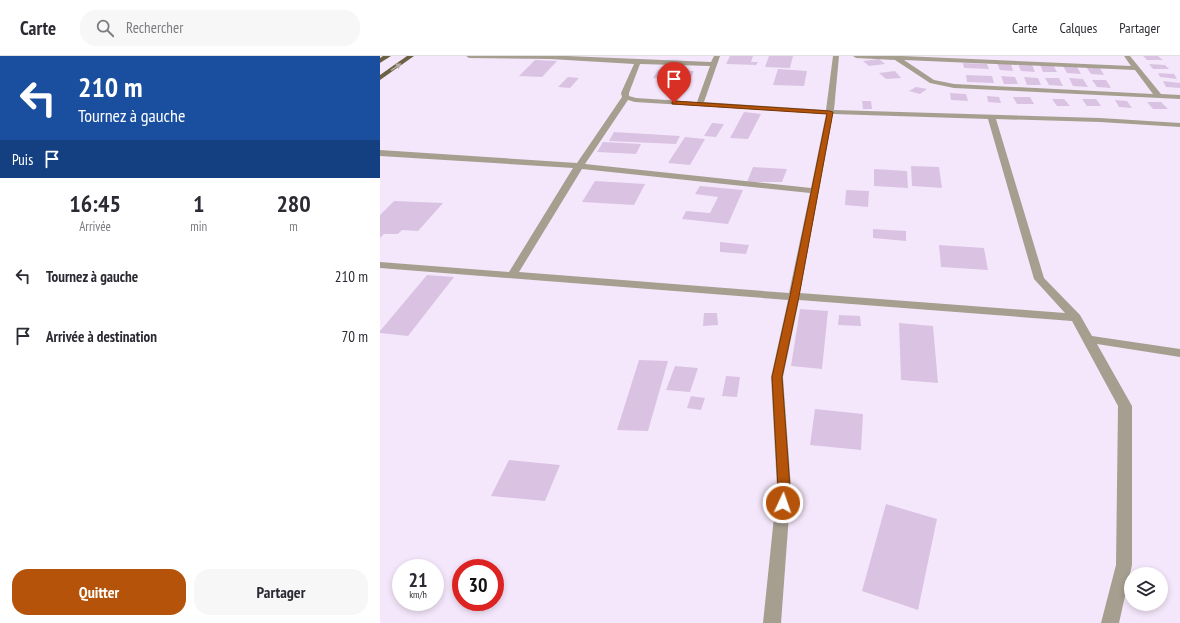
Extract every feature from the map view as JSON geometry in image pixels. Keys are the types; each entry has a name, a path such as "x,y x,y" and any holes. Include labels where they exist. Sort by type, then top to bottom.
{"main road":[{"path":"380,61 388,56"},
{"path":"380,78 411,56"}],"street":[{"path":"469,56 714,64"},
{"path":"699,105 716,56"},
{"path":"772,623 784,488 777,377 830,112 836,56"},
{"path":"856,56 963,58 1135,68"},
{"path":"1127,56 1135,68 1159,96"},
{"path":"895,57 932,82 954,86 1180,97"},
{"path":"512,275 579,166 626,97 625,93 638,62"},
{"path":"626,97 635,100 699,105 830,112 1100,120 1180,125"},
{"path":"991,117 1039,279 1076,318 1125,406 1124,565 1110,623"},
{"path":"380,153 579,166 815,191"},
{"path":"380,265 1076,318"},
{"path":"1088,339 1180,353"}],"building":[{"path":"730,56 753,56 751,62 758,62 756,65 726,64"},
{"path":"769,56 793,56 790,68 765,67"},
{"path":"1143,56 1158,56 1163,60 1147,60"},
{"path":"879,59 885,64 869,66 863,61"},
{"path":"535,60 557,61 542,77 519,76"},
{"path":"963,63 987,64 989,69 964,68"},
{"path":"997,63 1011,64 1013,71 1000,70"},
{"path":"1018,64 1032,65 1035,72 1021,71"},
{"path":"1149,64 1165,65 1169,69 1153,69"},
{"path":"1040,65 1053,65 1057,72 1043,72"},
{"path":"1063,66 1077,67 1081,74 1067,73"},
{"path":"1086,67 1100,68 1104,75 1091,74"},
{"path":"778,69 807,71 804,86 773,85"},
{"path":"658,70 694,71 690,80 653,78"},
{"path":"895,71 901,78 886,79 879,73"},
{"path":"1158,73 1174,74 1177,79 1160,77"},
{"path":"966,75 992,76 994,83 967,82"},
{"path":"1001,76 1015,77 1018,84 1004,84"},
{"path":"568,77 579,78 570,88 558,87"},
{"path":"1024,77 1038,78 1041,85 1027,85"},
{"path":"1045,78 1059,78 1063,86 1049,85"},
{"path":"1069,78 1083,79 1088,87 1073,86"},
{"path":"1092,80 1106,80 1111,88 1097,87"},
{"path":"1163,81 1180,83 1180,88 1166,87"},
{"path":"916,87 927,89 920,94 909,91"},
{"path":"950,93 966,94 968,101 951,100"},
{"path":"987,96 999,97 1001,103 988,102"},
{"path":"1013,97 1030,97 1034,104 1017,104"},
{"path":"1052,99 1064,99 1070,106 1057,106"},
{"path":"1082,99 1096,99 1101,106 1087,106"},
{"path":"1115,100 1127,101 1132,108 1119,107"},
{"path":"862,101 871,101 872,109 863,109"},
{"path":"1147,102 1161,102 1168,109 1153,109"},
{"path":"744,112 761,114 748,139 730,138"},
{"path":"712,123 724,124 716,137 704,136"},
{"path":"614,132 680,136 676,144 609,141"},
{"path":"685,137 705,139 690,165 668,163"},
{"path":"603,142 641,144 636,154 597,152"},
{"path":"911,166 939,167 942,188 912,186"},
{"path":"753,167 787,169 782,182 747,182"},
{"path":"874,169 907,171 908,188 874,186"},
{"path":"595,181 645,184 634,205 582,202"},
{"path":"700,186 743,190 728,224 682,219 686,211 710,213 718,197 695,194"},
{"path":"846,190 869,191 868,207 845,205"},
{"path":"394,201 443,203 418,231 402,230 398,234 384,234 380,238 380,215"},
{"path":"873,229 906,231 906,241 873,238"},
{"path":"720,242 749,245 746,254 720,252"},
{"path":"939,245 984,248 988,270 941,267"},
{"path":"427,275 454,277 408,336 380,333 380,331"},
{"path":"800,309 828,311 822,369 791,366"},
{"path":"704,313 717,313 718,325 703,326"},
{"path":"839,315 860,316 861,326 838,325"},
{"path":"899,323 933,326 938,383 901,380"},
{"path":"639,360 668,361 648,431 617,430"},
{"path":"675,366 698,368 690,392 666,390"},
{"path":"726,376 740,377 737,397 722,396"},
{"path":"691,396 705,398 701,410 687,408"},
{"path":"815,409 863,414 861,450 810,445"},
{"path":"509,460 560,465 545,501 491,496"},
{"path":"886,504 937,519 918,610 862,591"}],"route":[{"path":"674,103 830,112 777,377 784,488 783,503"}]}
